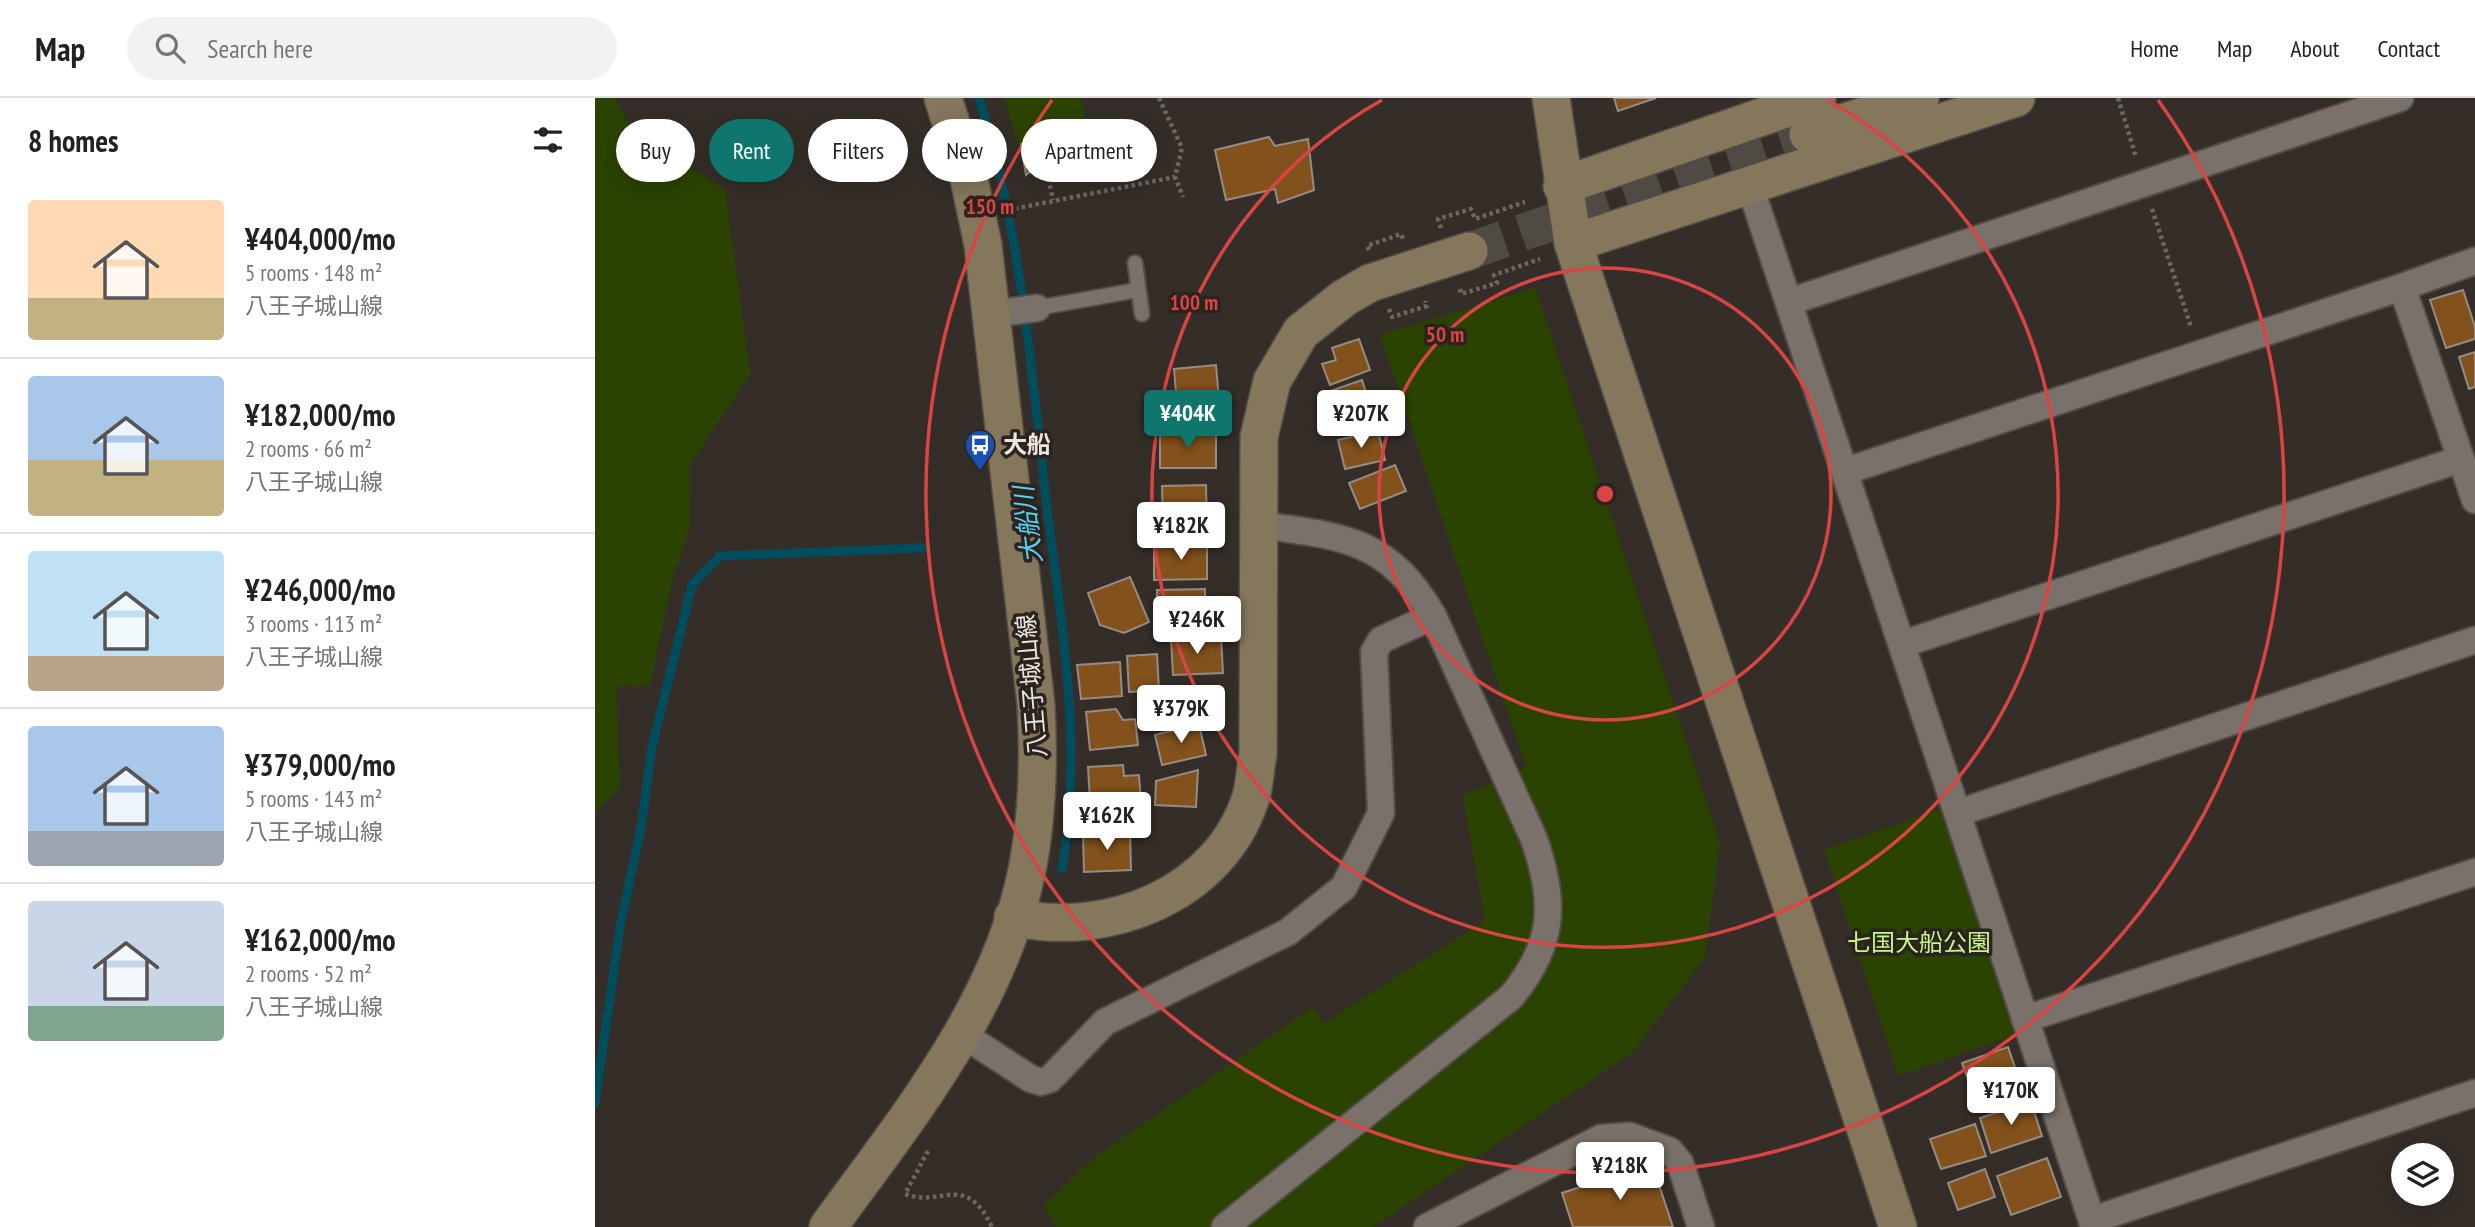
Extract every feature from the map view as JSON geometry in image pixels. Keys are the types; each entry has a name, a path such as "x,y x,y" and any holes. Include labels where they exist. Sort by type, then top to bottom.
{"street":[{"name":"八王子城山線","path":"828,1227 962,1034 996,964 1027,871 1039,767 1015,311 978,216 943,98"},
{"path":"1551,98 1562,186 1573,243 1898,1227"},
{"path":"1562,186 1817,98"},
{"path":"1808,134 1920,98"},
{"path":"1573,243 1749,183 2016,98"},
{"path":"1789,302 2400,98"},
{"path":"1749,183 2093,1223 2475,1093"},
{"path":"1013,917 1065,924 1116,916 1147,906 1175,893 1196,876 1234,831 1251,797 1258,754 1259,437 1272,381 1301,331 1320,314 1370,283 1469,251"},
{"path":"1846,471 2475,261"},
{"path":"2402,287 2475,499"},
{"path":"1903,644 2461,459"},
{"path":"1225,1227 1511,997 1523,982 1543,943 1550,919 1545,870 1433,616 1417,588 1395,567 1365,546 1316,533 1259,526"},
{"path":"962,1034 1031,1079 1050,1079 1105,1022 1288,932 1345,887 1381,813 1374,652 1381,640 1433,616"},
{"path":"1958,813 2475,640"},
{"path":"2025,1019 2475,872"},
{"path":"1427,1227 1601,1138 1615,1135 1630,1136 1670,1151 1680,1163 1701,1227"}],"lane":[{"path":"1135,263 1142,314"},
{"path":"1015,311 1138,290"}],"path":[{"path":"1159,98 1182,148 1175,177 1183,197"},
{"path":"2118,98 2199,352"},
{"path":"1019,207 1175,177"},
{"path":"1049,182 1053,200"},
{"path":"929,1149 905,1194 915,1198 943,1193 962,1194 973,1201 992,1227"}],"green space":[{"path":"595,98 614,98 626,119 616,119 616,182 695,182 695,170 709,179 709,182 725,189 750,374 689,466 690,527 672,581 650,685 616,686 620,788 595,813"},
{"path":"1005,98 1081,98 1085,119 1021,119 1021,157"},
{"path":"1535,288 1720,844 1705,958 1632,1053 1373,1227 1057,1227 1043,1206 1094,1158 1313,1007 1324,1023 1485,921 1463,796 1526,767 1380,335"},
{"name":"七国大船公園","path":"1941,809 2015,1035 1898,1076 1824,850"}],"building":[{"path":"1614,98 1656,98 1618,111"},
{"path":"1269,137 1275,146 1308,139 1314,190 1278,203 1275,189 1226,200 1215,150"},
{"path":"2463,290 2475,327 2475,339 2446,348 2430,300"},
{"path":"1359,339 1370,370 1330,385 1322,364 1336,360 1332,348"},
{"path":"2475,352 2475,387 2469,389 2459,357"},
{"path":"1216,365 1220,412 1178,416 1174,369"},
{"path":"1362,380 1374,417 1342,427 1330,391"},
{"path":"1378,431 1385,460 1345,469 1338,440"},
{"path":"1160,432 1216,432 1216,468 1160,468"},
{"path":"1395,465 1406,491 1360,509 1349,483"},
{"path":"1206,485 1207,528 1163,529 1162,486"},
{"path":"1207,544 1207,579 1154,580 1154,545"},
{"path":"1130,577 1149,622 1124,633 1100,625 1088,593"},
{"path":"1205,589 1205,622 1157,623 1157,590"},
{"path":"1221,637 1223,673 1173,675 1171,639"},
{"path":"1157,654 1159,690 1129,692 1127,656"},
{"path":"1120,662 1122,696 1081,699 1077,665"},
{"path":"1116,709 1123,720 1135,719 1138,745 1090,750 1086,712"},
{"path":"1199,724 1206,755 1162,765 1155,735"},
{"path":"1123,765 1124,776 1139,775 1142,816 1091,819 1088,767"},
{"path":"1198,770 1196,807 1155,805 1156,781"},
{"path":"1130,832 1131,870 1084,872 1083,833"},
{"path":"2008,1047 2018,1076 1972,1090 1962,1063"},
{"path":"2031,1102 2042,1136 1991,1153 1980,1118"},
{"path":"1975,1124 1986,1156 1941,1169 1930,1139"},
{"path":"2047,1158 2061,1197 2011,1215 1997,1176"},
{"path":"1652,1164 1673,1227 1573,1227 1562,1193"},
{"path":"1985,1169 1995,1197 1958,1210 1948,1183"}],"waterway":[{"name":"大船川","path":"979,98 1005,197 1022,297 1068,684 1071,777 1062,869"},
{"path":"595,1103 620,927 641,827 652,747 692,585 720,556 922,548"}],"tunnel":[{"path":"1469,251 1808,134"}],"place":[{"name":"大船","path":"980,472"}]}
